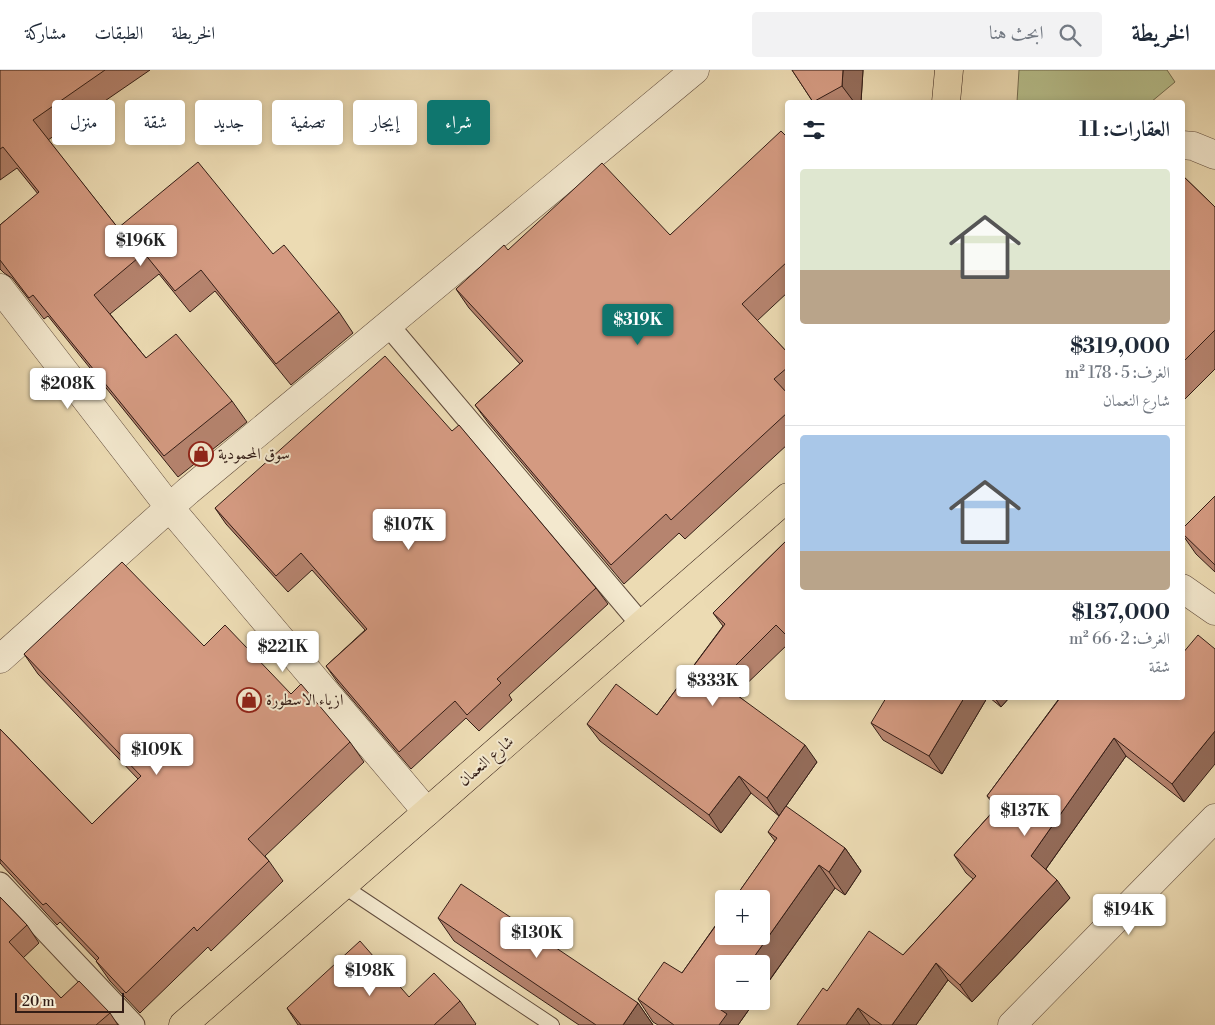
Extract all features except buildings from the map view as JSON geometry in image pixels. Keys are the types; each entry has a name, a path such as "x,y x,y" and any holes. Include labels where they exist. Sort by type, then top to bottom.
{"main road":[{"path":"946,100 950,70"},
{"name":"شارع النعمان","path":"183,1025 785,500"}],"street":[{"path":"0,659 170,508 694,70"},
{"path":"1185,145 1193,146 1215,155"},
{"path":"0,288 170,508 427,812"},
{"path":"388,325 642,625"},
{"path":"1185,590 1215,611"},
{"path":"1012,1025 1215,818"},
{"path":"0,883 134,1025"}],"lane":[{"path":"343,886 552,1025"}],"green space":[{"path":"1019,70 1167,70 1175,82 1153,100 1017,100"}],"place":[{"name":"سوق المحمودية","path":"201,454"},
{"name":"ازياء الاسطورة","path":"249,700"}]}
